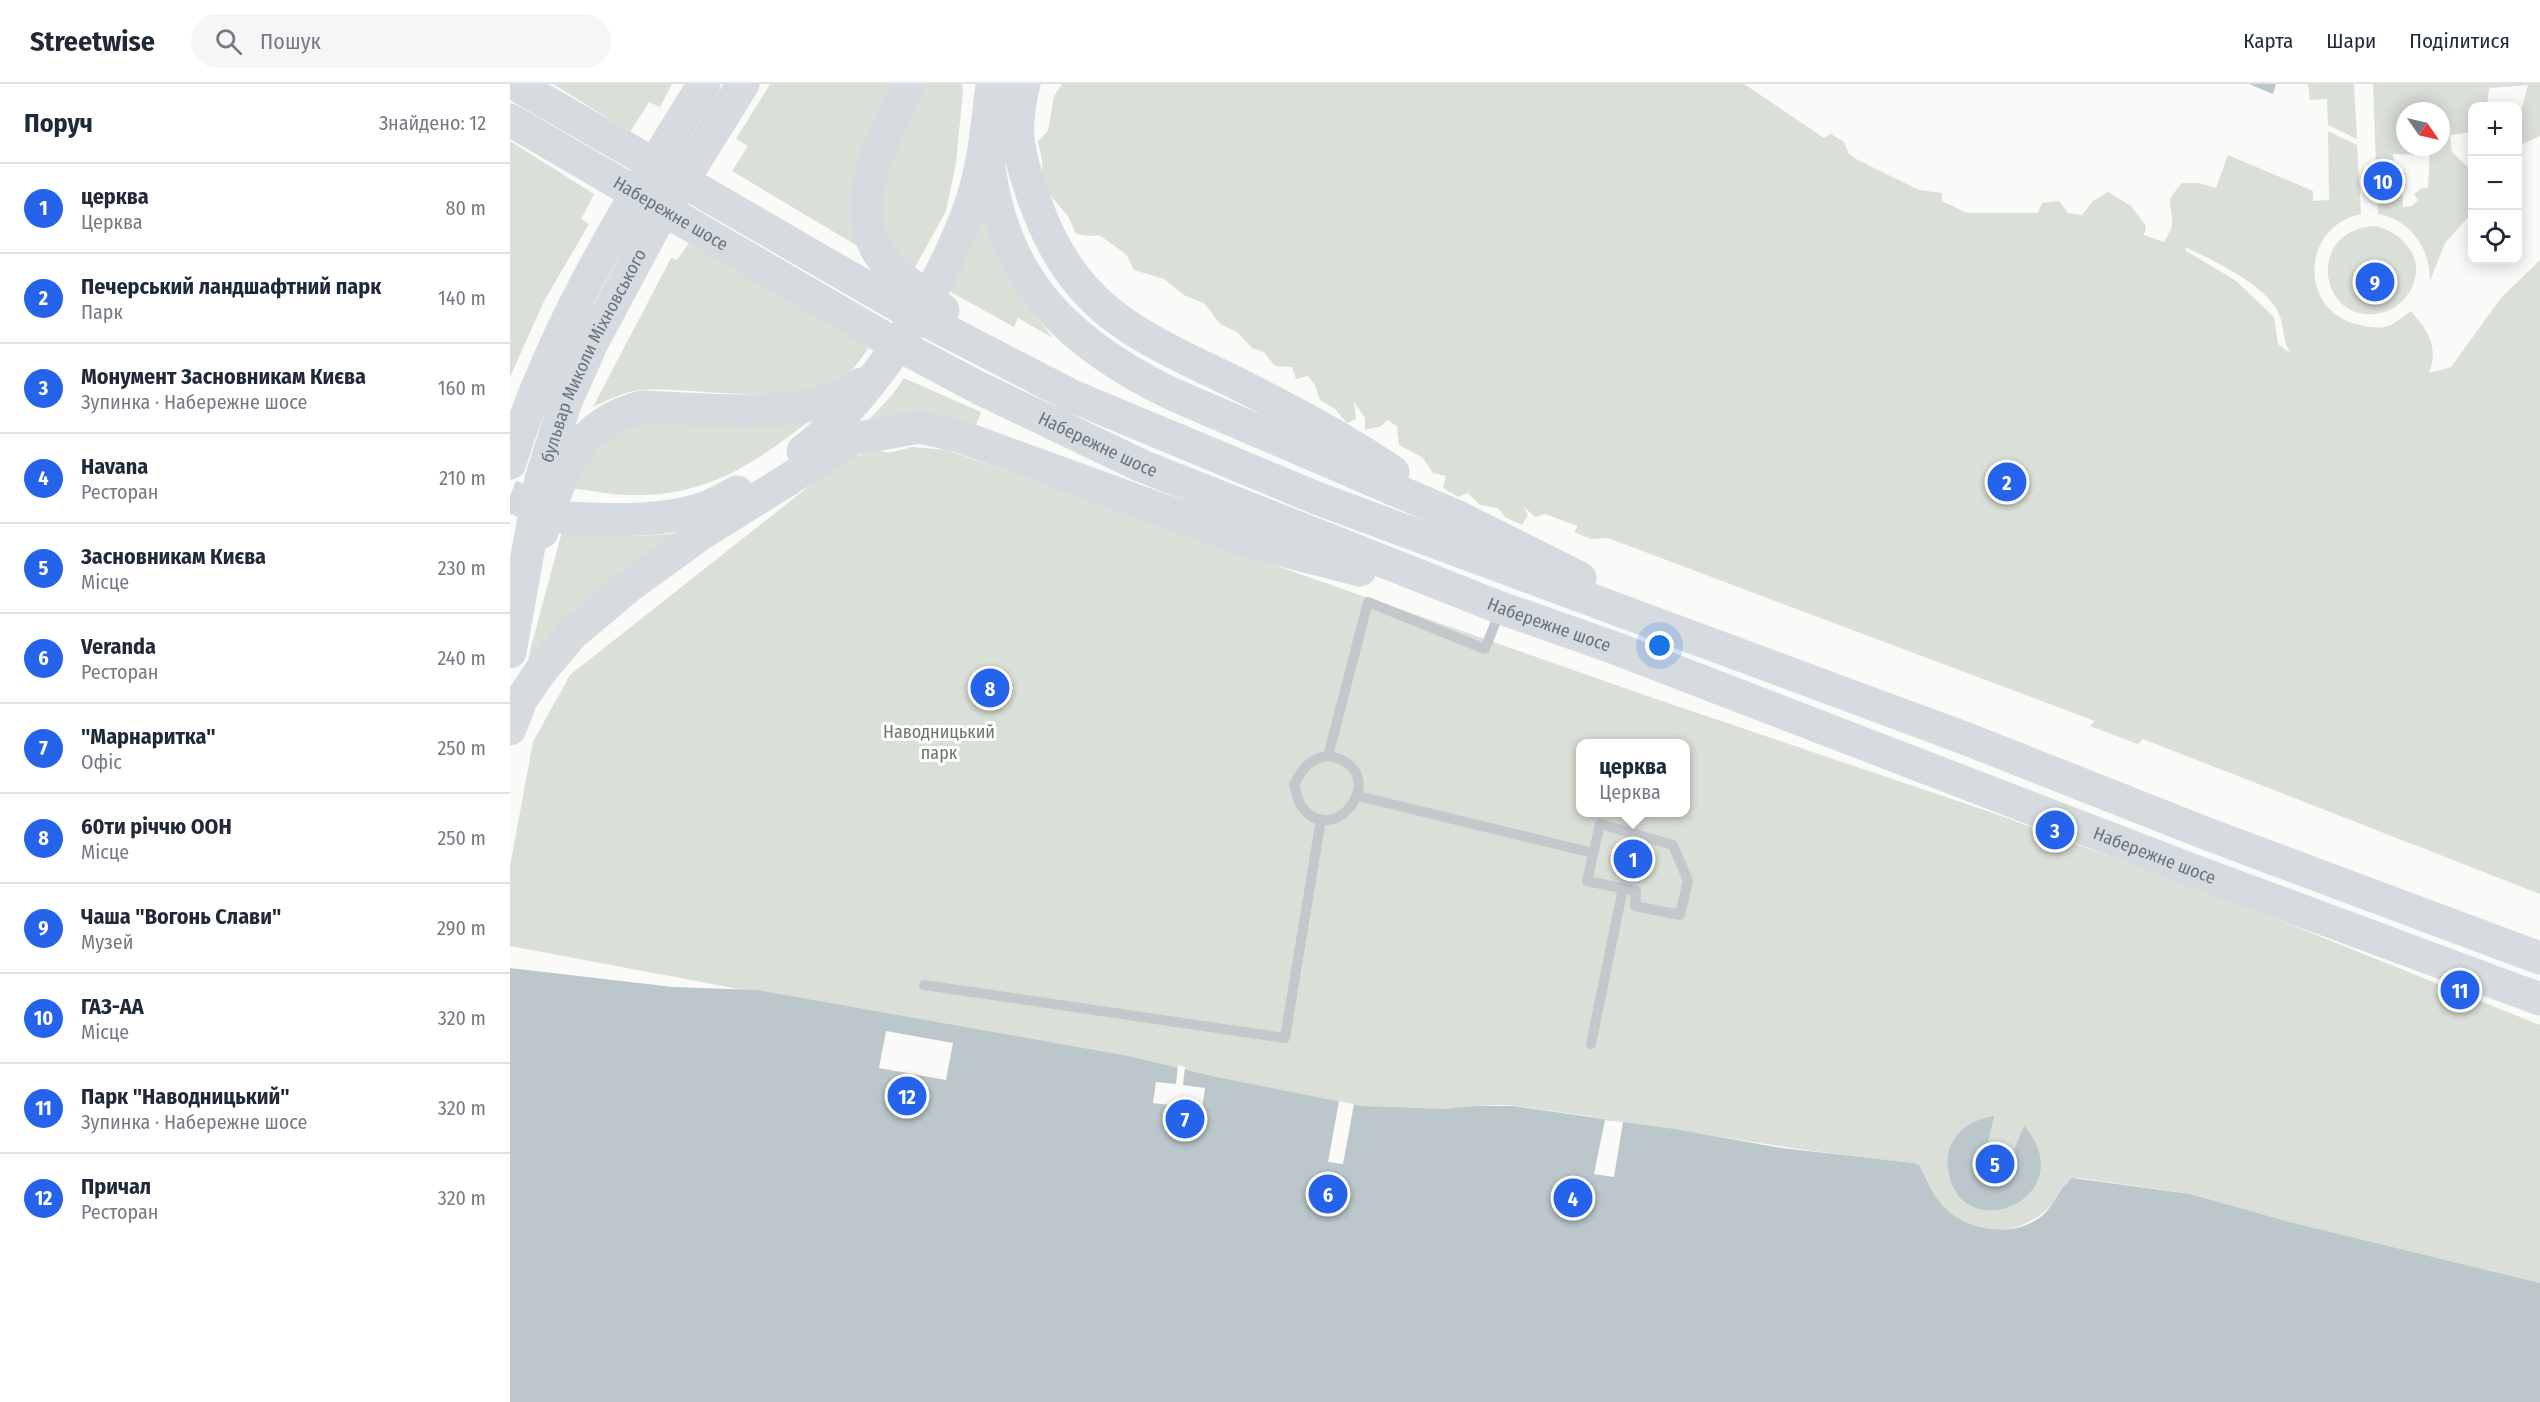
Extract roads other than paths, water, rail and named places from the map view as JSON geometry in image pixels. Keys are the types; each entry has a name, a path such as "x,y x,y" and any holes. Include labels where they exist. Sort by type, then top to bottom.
{"main road":[{"name":"Набережне шосе","path":"514,84 906,310 1072,396 1319,499 1967,739 2210,835 2540,958"},
{"name":"бульвар Миколи Міхновського","path":"510,463 526,411 546,363 640,219 680,152 704,84"},
{"name":"бульвар Миколи Міхновського","path":"680,152 743,84"},
{"path":"909,84 873,165 868,183 866,208 871,234 880,255 894,269 1001,360"},
{"path":"942,269 960,205 966,157 969,84"},
{"path":"548,523 626,520 667,515 714,503 778,470 821,438 850,408 882,369 922,306 965,220 976,187 986,132 1017,86"},
{"path":"1017,86 1016,138 1020,161 1039,214 1064,262 1079,284 1101,308 1123,326 1153,344 1314,422 1360,449 1458,517"},
{"name":"Набережне шосе","path":"510,120 881,336 1057,426 1186,484 1493,604 1615,648 2189,869 2540,999"},
{"path":"986,132 992,188 1008,242 1026,278 1054,314 1072,332 1134,376 1458,517 1570,572 1679,631"},
{"name":"бульвар Миколи Міхновського","path":"510,652 521,595 548,523 549,483 565,404 640,219"},
{"path":"549,483 593,431 626,411 642,407 781,410 819,405 854,390 882,369"},
{"path":"510,729 521,700 540,672 572,634 628,587 738,510 853,439 919,427 958,436 1247,541 1493,604"},
{"path":"548,523 639,531 686,526 738,510"}],"lane":[{"path":"1328,756 1368,602 1485,649 1493,604"},
{"path":"1328,756 1345,762 1352,769 1357,777 1358,796 1348,812 1339,817 1321,819 1303,808 1294,785 1302,770 1309,763 1328,756"},
{"path":"1358,796 1593,853"},
{"path":"924,985 1285,1038 1321,819"},
{"path":"1600,824 1672,844 1688,881 1680,915 1635,906 1636,891 1623,888 1587,880 1600,824"},
{"path":"1591,1044 1623,888"}],"tunnel":[{"path":"510,496 561,516"}],"place":[{"name":"ГАЗ-АА","path":"2383,181"},
{"name":"Чаша \"Вогонь Слави\"","path":"2375,282"},
{"name":"Печерський ландшафтний парк","path":"2007,482"},
{"name":"60ти річчю ООН","path":"990,688"},
{"name":"Монумент Засновникам Києва","path":"2055,830"},
{"name":"церква","path":"1633,859"},
{"name":"Парк \"Наводницький\"","path":"2460,990"},
{"name":"Причал","path":"907,1096"},
{"name":"\"Марнаритка\"","path":"1185,1119"},
{"name":"Засновникам Києва","path":"1995,1164"},
{"name":"Veranda","path":"1328,1194"},
{"name":"Havana","path":"1573,1198"}],"park label":[{"name":"Наводницький парк","path":"939,742"}]}
